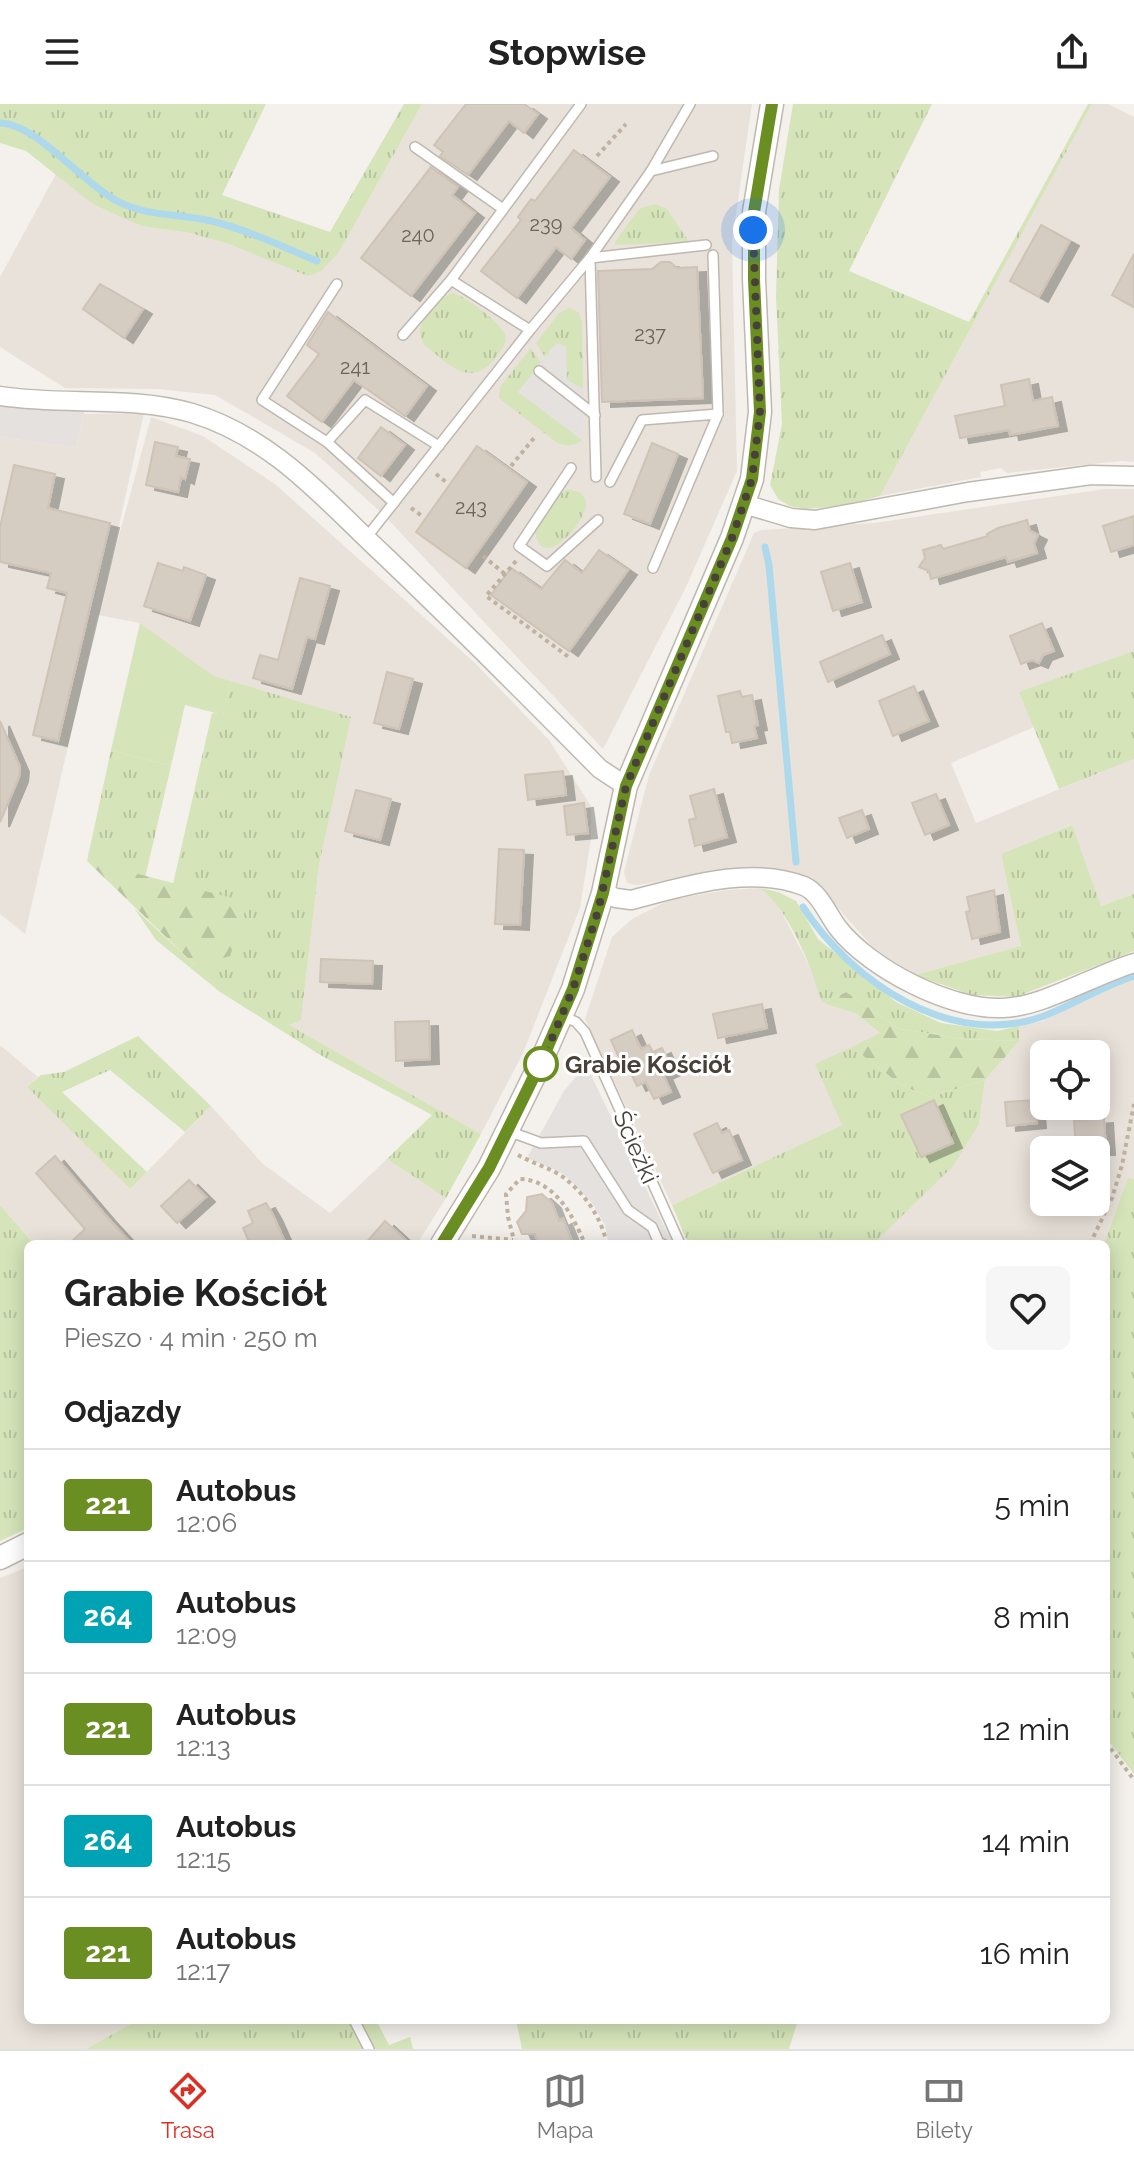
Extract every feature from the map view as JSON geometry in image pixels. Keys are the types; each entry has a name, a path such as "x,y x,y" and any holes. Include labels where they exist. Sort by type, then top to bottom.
{"street":[{"path":"444,1240 489,1168 510,1141 563,1016 603,893 626,786 744,504 755,460 760,412 754,212 772,104"},
{"path":"0,396 44,401 150,404 196,414 273,452 303,475 455,622 600,769 626,786"},
{"path":"744,504 791,518 815,520 968,492 1091,475 1134,476"},
{"path":"603,893 631,900 746,877 806,887 850,942 880,966 947,998 990,1008 1026,1005 1096,975 1134,963"},
{"path":"0,1558 24,1546"}],"lane":[{"path":"403,335 451,280 581,104"},
{"path":"366,538 590,258 651,171 690,104"},
{"path":"415,147 503,209"},
{"path":"651,171 713,156"},
{"path":"590,258 706,245"},
{"path":"653,568 718,414 713,255"},
{"path":"590,258 596,477"},
{"path":"451,280 530,330"},
{"path":"337,284 262,400 327,442 394,503"},
{"path":"539,371 595,415"},
{"path":"327,442 365,400 439,446"},
{"path":"610,482 642,420 718,414"},
{"path":"571,468 519,546 547,566 598,520"},
{"name":"Ścieżki","path":"563,1016 576,1022 585,1032 678,1240"},
{"path":"510,1141 584,1141 628,1210 652,1227 659,1240"},
{"path":"356,2024 369,2049"}],"path":[{"path":"597,156 626,124"},
{"path":"511,466 534,438"},
{"path":"526,550 486,596 570,658"},
{"path":"483,556 505,574"},
{"path":"1092,1240 1112,1198 1134,1104"},
{"path":"510,1141 562,1176 590,1204 604,1227 606,1240"},
{"path":"514,1240 506,1194 520,1179 531,1180 554,1194 573,1217 583,1240"},
{"path":"467,1235 501,1240"},
{"path":"1110,1747 1134,1780"}],"shaded area":[{"path":"422,104 752,104 732,241 737,471 686,587 603,749 384,515 315,453 215,395 158,389 65,388 0,347 0,277 56,174 94,205 141,226 190,233 229,244 309,276 339,252"},
{"path":"1092,104 1108,104 1134,117 1134,462 1007,473 1001,468 980,472 981,477 880,496"},
{"path":"556,343 566,346 567,380 583,389 582,440 518,392"},
{"path":"0,402 85,409 76,448 0,437"},
{"path":"144,413 106,584 151,417 203,436 275,484 475,663 549,740 591,806 591,839 580,908 523,1053 481,1134 289,1025 301,1019 319,865 350,717 214,676 140,623 98,615 25,934 0,914 0,437 76,448 84,414"},
{"path":"1105,489 1134,489 1134,651 1020,693 1034,727 951,763 976,823 1134,759 1134,894 1101,906 1071,825 1001,854 1021,946 915,975 876,951 823,891 792,872 756,867 637,885 627,883 624,872 649,775 754,533 761,530 874,523"},
{"path":"760,888 771,896 782,913 812,971 823,1003 857,1014 880,1033 842,1125 672,1205 585,1019 612,937 632,919 669,900"},
{"path":"1134,979 1134,1179 1128,1179 1105,1240 877,1240 979,1124 985,1080 1019,1041 1019,1026 1043,1021"},
{"path":"0,1045 38,1077 27,1087 130,1189 211,1106 263,1164 330,1213 387,1159 446,1198 420,1240 31,1240 0,1205"},
{"path":"586,1065 668,1234 675,1240 608,1240 605,1225 592,1203 564,1174 527,1158 564,1091"},
{"path":"24,1569 24,2024 131,2024 86,2049 0,2049 0,1578"}],"green space":[{"path":"0,104 266,104 222,195 330,232 404,104 422,104 339,252 321,271 308,276 229,244 190,233 141,226 94,205 26,151 0,143"},
{"path":"793,104 932,104 849,271 969,322 1088,104 1092,104 880,496 846,505 807,509 790,506 778,499 770,485 782,424 776,296 779,190"},
{"path":"655,204 667,209 689,242 615,245 639,209"},
{"path":"452,293 482,310 505,334 505,344 500,351 477,372 459,370 423,344 420,330 424,320 438,303"},
{"path":"569,308 578,312 582,321 583,389 567,380 556,343 545,357 536,343 559,313"},
{"path":"531,348 541,363 518,392 582,440 576,444 556,442 499,398 500,387"},
{"path":"568,489 584,497 584,513 562,541 545,548 539,542 535,529 559,495"},
{"path":"140,623 214,676 231,681 223,715 185,705 171,766 111,750"},
{"path":"1134,651 1134,759 1059,789 1019,692"},
{"path":"231,681 351,717 319,865 301,1020 289,1025 481,1134 446,1198 387,1159 432,1115 322,1056 220,992 156,940 134,908 196,966 183,887 173,884 212,713 223,714"},
{"path":"111,750 171,766 145,878 87,861"},
{"path":"1072,825 1101,906 1134,894 1134,951 1016,997 972,995 915,975 1021,946 1001,854"},
{"path":"87,861 248,902 230,956 196,966"},
{"path":"760,888 796,901 818,939 896,1002 941,1023 997,1031 1019,1026 1019,1041 964,1039 899,1029 846,992 823,1003 791,927 776,904"},
{"path":"846,992 899,1029 964,1039 1019,1041 985,1080 930,1097 901,1085 852,1047 880,1033 857,1014 823,1003"},
{"path":"138,1036 211,1106 185,1132 110,1070 62,1092 147,1172 130,1189 27,1087 41,1075 64,1072"},
{"path":"852,1047 901,1085 930,1097 985,1080 979,1124 953,1166 877,1240 686,1239 672,1205 842,1125 815,1064"},
{"path":"1128,1178 1134,1179 1134,1774 1110,1743 1110,1240 1105,1240"},
{"path":"0,1205 31,1240 24,1240 24,1530 0,1541"},
{"path":"131,2024 378,2024 389,2045 410,2037 413,2049 86,2049"},
{"path":"517,2024 797,2024 789,2049 522,2049"}],"building":[{"path":"466,104 524,104 538,114 524,133 509,121 468,175 440,156 443,152 434,145"},
{"path":"574,150 610,177 571,228 585,240 571,259 556,247 517,298 481,271 521,220 518,217 531,199 535,201"},
{"path":"431,167 458,187 452,195 475,213 411,296 361,258"},
{"path":"1041,225 1070,241 1039,297 1010,281"},
{"path":"1134,254 1134,307 1112,295"},
{"path":"661,262 670,262 677,268 697,267 703,398 602,402 598,271 652,269"},
{"path":"100,284 143,309 124,338 83,309"},
{"path":"328,312 427,386 405,416 354,380 322,422 287,396 319,354 307,345"},
{"path":"1029,379 1033,401 1052,397 1058,426 1010,435 1009,430 960,438 955,416 1005,406 1001,385"},
{"path":"381,427 405,445 381,476 358,458"},
{"path":"155,442 178,447 176,456 190,459 178,492 146,485"},
{"path":"652,443 678,454 650,524 624,514"},
{"path":"477,446 527,482 466,568 416,532"},
{"path":"14,465 55,474 48,508 110,523 58,741 33,735 67,593 47,588 51,573 0,562 0,527"},
{"path":"1134,516 1134,545 1111,552 1103,526"},
{"path":"1027,520 1030,531 1038,535 1034,543 1037,553 1008,562 1006,557 931,579 929,571 919,567 925,558 923,550 941,545 943,549"},
{"path":"599,550 628,570 569,651 491,595 511,568 541,589 565,560 582,573"},
{"path":"158,563 183,571 184,567 206,575 190,621 144,606"},
{"path":"850,563 862,602 833,611 821,572"},
{"path":"300,578 330,586 315,639 307,637 292,689 253,678 260,655 278,660"},
{"path":"1042,623 1054,651 1043,655 1039,663 1032,660 1021,664 1010,636"},
{"path":"882,635 890,654 828,682 820,662"},
{"path":"387,672 413,679 399,729 374,723"},
{"path":"914,686 929,721 893,736 879,701"},
{"path":"740,691 742,697 752,695 758,725 754,726 757,738 732,743 730,732 726,732 718,696"},
{"path":"0,721 20,767 19,777 0,822"},
{"path":"563,771 566,795 528,800 525,775"},
{"path":"714,789 727,837 695,846 689,820 696,818 690,796"},
{"path":"356,790 391,799 380,840 345,831"},
{"path":"936,794 949,825 925,835 912,803"},
{"path":"584,803 588,833 567,835 564,806"},
{"path":"862,810 869,829 847,838 839,818"},
{"path":"499,849 524,850 520,925 495,924"},
{"path":"994,890 1000,932 972,939 966,912 970,911 967,897"},
{"path":"321,959 373,961 372,984 320,982"},
{"path":"762,1004 767,1028 718,1038 713,1014"},
{"path":"429,1021 430,1059 396,1061 395,1022"},
{"path":"632,1030 641,1049 649,1045 653,1052 662,1048 672,1070 663,1074 671,1092 654,1099 646,1082 637,1086 628,1067 624,1069 611,1040"},
{"path":"934,1100 953,1143 921,1157 901,1115"},
{"path":"1030,1100 1030,1120 1037,1120 1037,1123 1007,1126 1005,1102"},
{"path":"1074,1120 1104,1120 1105,1136 1075,1136"},
{"path":"717,1123 722,1133 729,1130 742,1160 713,1173 694,1134"},
{"path":"55,1156 128,1240 73,1240 85,1229 36,1173"},
{"path":"189,1180 206,1197 177,1223 161,1206"},
{"path":"542,1194 552,1203 571,1240 537,1240 535,1234 522,1234 517,1222 526,1211 527,1197"},
{"path":"266,1203 284,1240 248,1240 243,1228 253,1223 248,1211"},
{"path":"385,1221 406,1240 368,1240"}],"waterway":[{"path":"0,123 29,133 117,201 154,213 219,223 317,261"},
{"path":"765,547 796,862"},
{"path":"803,907 848,960 876,983 907,1002 940,1016 974,1024 1009,1024 1044,1016 1134,976"}],"bus line":[{"name":"221","path":"445,1240 489,1168 563,1016 603,893 626,786 732,538 752,479 760,412 753,230 760,167 772,104"}],"place":[{"name":"Grabie Kościół","path":"541,1064"}],"route":[{"path":"541,1064 563,1016 598,911 626,786 732,538 752,479 760,412 753,230"}]}
